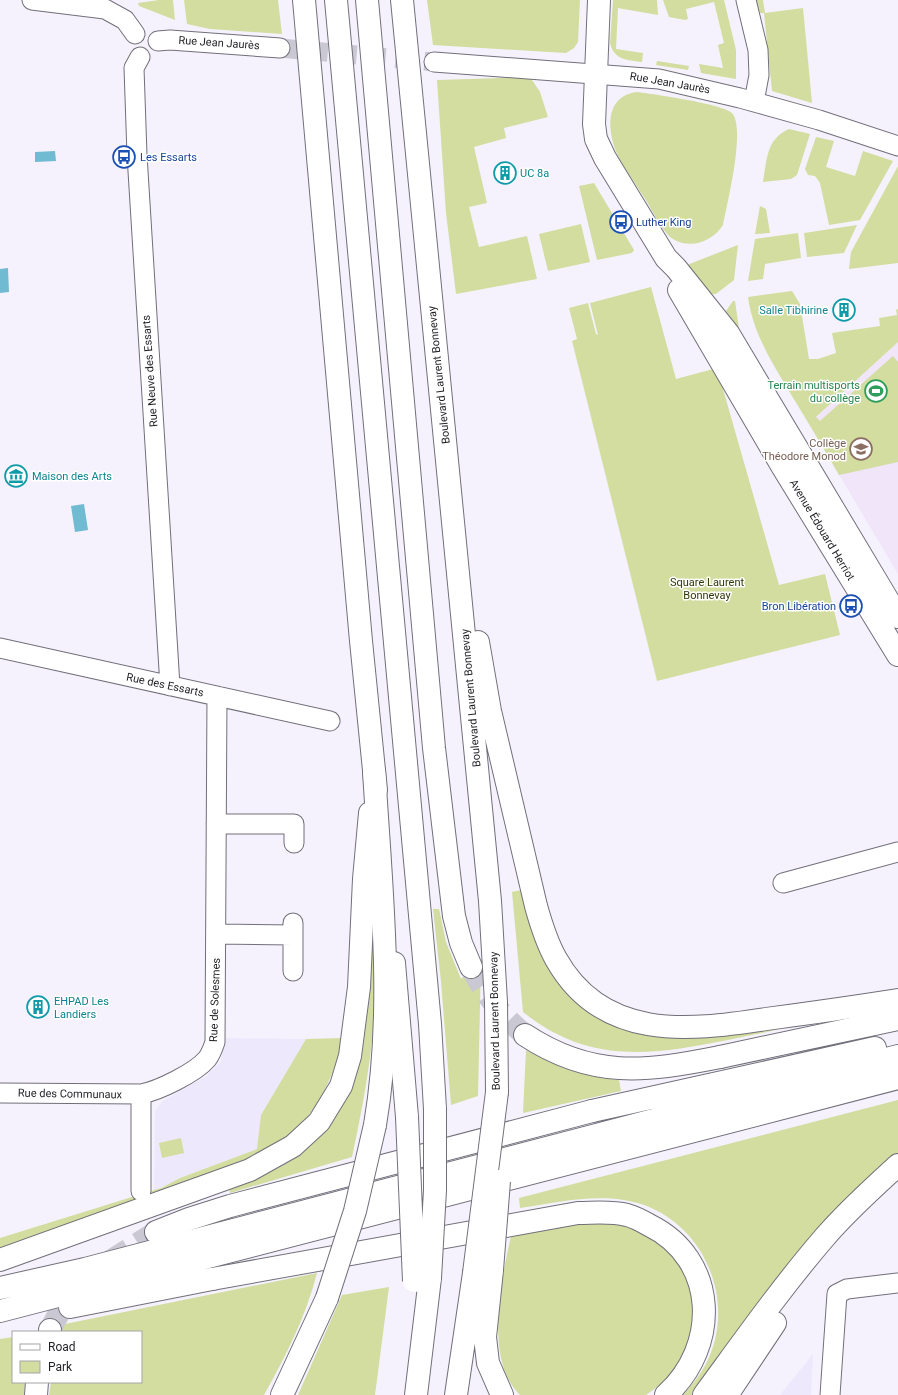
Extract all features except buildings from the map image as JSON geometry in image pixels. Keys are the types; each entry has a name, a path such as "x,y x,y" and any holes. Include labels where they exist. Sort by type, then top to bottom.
{"main road":[{"path":"291,0 317,158"},
{"path":"304,0 317,158 374,772 388,897 422,1280"},
{"path":"336,0 414,868 430,1024 435,1110 435,1190 422,1280 416,1394"},
{"path":"367,0 443,827 454,916 461,943 471,967"},
{"name":"Boulevard Laurent Bonnevay","path":"402,0 456,541 490,902 500,1091 483,1271 456,1395"},
{"name":"Avenue Édouard Herriot","path":"599,0 594,124 596,139 605,158 666,258 676,268 728,333 898,617"},
{"name":"Avenue Édouard Herriot","path":"666,258 670,275 779,460 898,655"},
{"path":"456,541 474,618 490,711 536,906 544,932 556,959 580,990 600,1006 619,1017 644,1024 692,1028 730,1025 898,1000"},
{"path":"282,1395 327,1298 355,1211 375,1125 382,1073 386,984 374,772"},
{"path":"0,1260 250,1170 293,1146 319,1122 341,1086 350,1056 358,987 364,878 374,772"},
{"path":"525,1035 567,1058 592,1065 644,1069 674,1066 720,1057 898,1019"},
{"path":"156,1232 189,1219 230,1206 592,1111 898,1043"},
{"path":"0,1288 100,1265 898,1056"},
{"path":"0,1312 898,1078"},
{"path":"704,1395 791,1277 864,1196 898,1165"},
{"path":"728,1395 800,1287 835,1244 898,1180"},
{"path":"0,1320 212,1279 578,1213 606,1212 627,1215 661,1231 679,1246 695,1271 702,1288 704,1319 702,1335 697,1352 688,1371 666,1395"},
{"path":"483,1271 485,1337 488,1363 502,1395"},
{"path":"36,1395 37,1383"}],"street":[{"path":"32,0 105,9 125,20 135,34"},
{"path":"746,0 758,50 759,75 754,102"},
{"path":"147,30 154,34 158,41 155,53 148,57 140,57 133,52 130,45 138,31 147,30"},
{"name":"Rue Jean Jaurès","path":"158,41 181,40 280,48"},
{"name":"Rue Neuve des Essarts","path":"140,57 134,68 137,155 170,686"},
{"name":"Rue Jean Jaurès","path":"434,62 659,79 754,102 819,120 898,146"},
{"name":"Rue des Essarts","path":"0,648 330,721"},
{"name":"Rue de Solesmes","path":"141,1094 155,1092 196,1068 208,1059 215,1042 217,696"},
{"path":"216,824 294,824 294,843"},
{"path":"783,883 898,852"},
{"path":"216,934 293,929 293,971"},
{"name":"Rue des Communaux","path":"0,1093 141,1094"},
{"path":"141,1094 141,1191"},
{"path":"830,1395 837,1294 847,1289 898,1283"}],"shaded area":[{"name":"Collège Théodore Monod","path":"898,342 898,574 809,424"},
{"path":"226,1038 306,1039 261,1115 258,1149 180,1178 154,1191 155,1111 163,1101 205,1077 220,1063"},
{"path":"813,1354 811,1395 780,1395"}],"green space":[{"path":"173,0 175,20 139,6 138,3"},
{"path":"184,0 278,0 282,34 210,29 187,24"},
{"path":"427,0 580,0 578,42 574,48 566,53 433,45"},
{"path":"613,0 657,0 658,15 618,8 616,49 643,53 642,62 622,58 612,49 610,43"},
{"path":"663,0 724,0 736,50 736,79 701,73 699,64 723,68 718,45 724,43 714,2 686,9 688,19 685,20 669,17"},
{"path":"756,0 763,0 765,13 803,8 812,103 772,91 764,13 760,13"},
{"path":"657,61 689,66 688,70 656,65"},
{"path":"530,77 540,92 548,117 504,128 506,138 474,147 487,203 469,207 479,247 527,236 537,279 456,294 446,213 437,80"},
{"path":"637,92 716,106 732,113 736,121 737,134 734,167 723,225 719,231 708,239 694,244 687,244 673,239 666,233 619,158 610,128 613,108 618,101 626,95"},
{"path":"789,129 810,134 797,175 791,179 763,182 767,158 772,144 781,133"},
{"path":"816,137 834,141 826,167 855,176 863,151 893,161 860,220 829,225 820,183 815,176 808,175 805,169"},
{"path":"898,166 898,263 849,269 851,252"},
{"path":"594,183 634,250 632,253 597,260 579,186"},
{"path":"760,206 766,209 770,233 755,234"},
{"path":"581,224 590,262 548,271 539,234"},
{"path":"857,225 844,253 807,257 804,233"},
{"path":"798,233 801,258 765,264 763,279 748,281 755,239"},
{"path":"738,245 734,280 716,294 709,294 687,265"},
{"name":"Square Laurent Bonnevay","path":"651,287 676,379 717,368 779,585 825,574 840,635 657,681 572,341 577,339 569,308 588,303 596,334 598,335 590,303"},
{"path":"792,291 800,304 809,359 818,359 836,353 832,333 880,326 879,318 897,315 896,310 898,309 898,342 816,417 820,421 893,356 898,362 898,462 839,475 771,360 754,324 748,297"},
{"path":"733,301 735,301 739,329 726,311"},
{"path":"521,890 612,1021 847,1014 743,1037 700,1045 647,1052 622,1052 597,1048 572,1041 548,1029 523,1012 512,892"},
{"path":"433,909 439,909 446,942 461,979 478,959 481,961 478,1096 451,1105 441,982"},
{"path":"372,931 375,987 374,1024 360,1119 352,1157 230,1193 229,1188 326,1125"},
{"path":"343,1038 331,1076 314,1107 304,1121 291,1134 259,1157 0,1255 0,1238 161,1188 180,1178 257,1149 261,1115 306,1039"},
{"path":"526,1050 549,1062 571,1070 619,1080 621,1091 523,1113"},
{"path":"898,1100 898,1155 765,1294 692,1395 683,1395 705,1366 710,1355 716,1332 718,1310 715,1287 708,1266 697,1246 683,1229 665,1215 644,1205 629,1201 598,1198 582,1199 520,1208 519,1198"},
{"path":"181,1138 184,1153 162,1158 159,1143"},
{"path":"584,1223 628,1226 644,1232 652,1236 676,1258 688,1280 693,1307 693,1318 689,1340 685,1351 673,1373 646,1395 520,1395 509,1380 502,1362 499,1341 498,1319 500,1297 511,1236"},
{"path":"317,1273 295,1336 264,1395 49,1395 51,1383 142,1383 142,1331 62,1331 65,1324"},
{"path":"389,1287 375,1395 298,1395 342,1295"},
{"path":"12,1337 12,1383 25,1383 24,1395 0,1395 0,1339"}],"water":[{"path":"55,151 56,161 35,162 35,152"},
{"path":"8,268 9,292 0,293 0,269"},
{"path":"84,504 88,530 75,532 71,506"}],"tunnel":[{"path":"280,48 434,62"},
{"path":"471,967 482,987 494,1004 508,1020 525,1035"},
{"path":"110,1261 156,1232"},
{"path":"50,1330 59,1313 79,1288"}],"place":[{"name":"Les Essarts","path":"124,157"},
{"name":"UC 8a","path":"505,173"},
{"name":"Luther King","path":"621,222"},
{"name":"Salle Tibhirine","path":"844,310"},
{"name":"Terrain multisports du collège","path":"876,391"},
{"name":"Collège Théodore Monod","path":"861,449"},
{"name":"Maison des Arts","path":"16,476"},
{"name":"Bron Libération","path":"851,606"},
{"name":"EHPAD Les Landiers","path":"38,1007"}]}
